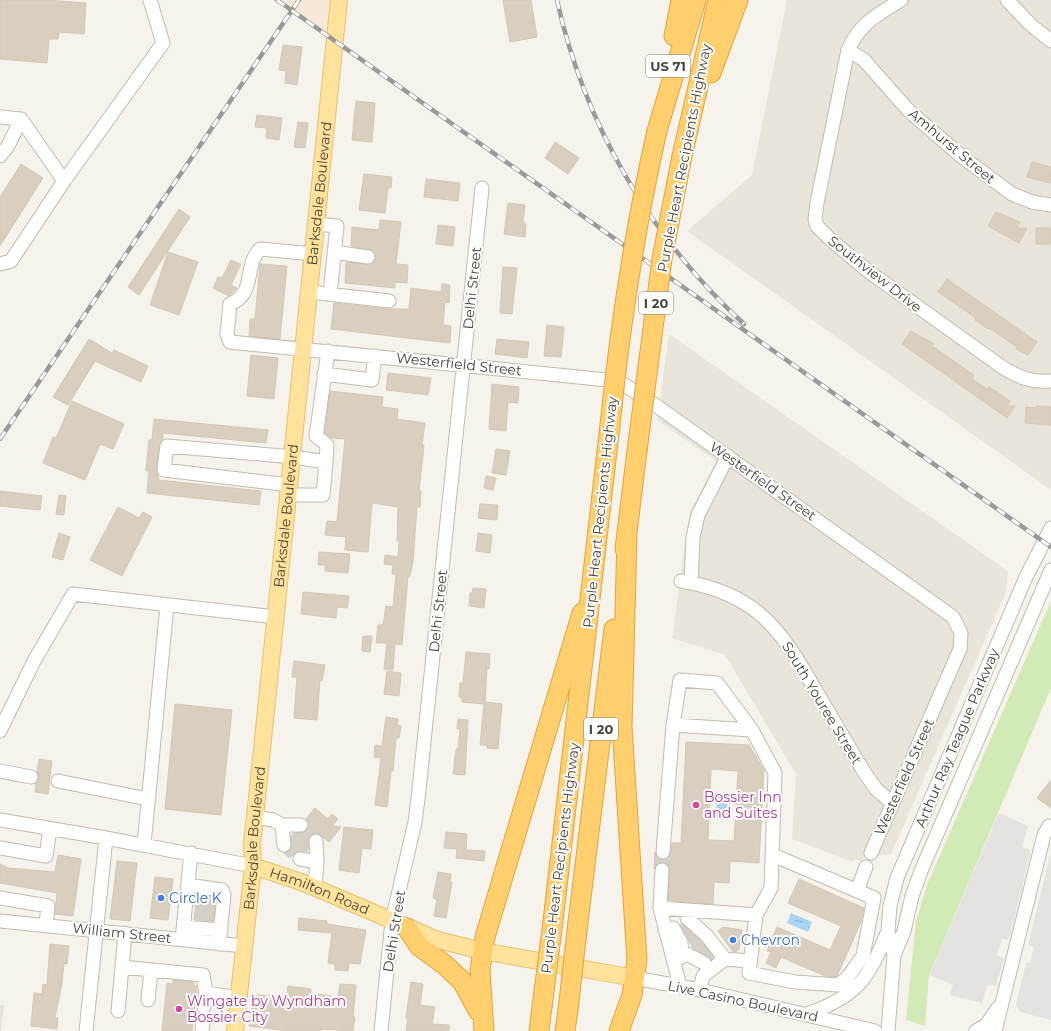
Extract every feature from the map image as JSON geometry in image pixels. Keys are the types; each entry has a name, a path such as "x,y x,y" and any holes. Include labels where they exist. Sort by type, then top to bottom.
{"highway":[{"name":"US 71","path":"657,131 682,0"},
{"name":"Purple Heart Recipients Highway","path":"539,1031 593,582 624,307 645,186 657,131 696,0"},
{"name":"Purple Heart Recipients Highway","path":"565,1031 608,669 627,536 662,259 696,88 718,0"},
{"path":"684,148 738,0"},
{"path":"619,1031 632,995 637,960 622,727 627,536"},
{"path":"483,1028 480,970 482,951 553,713 574,634 593,582"},
{"path":"400,924 419,946 448,968 462,981 476,1003 483,1028"}],"main road":[{"name":"Barksdale Boulevard","path":"235,1031 253,866 252,843 314,254 339,0"},
{"name":"Hamilton Road","path":"253,866 315,888 438,940 482,951 635,978"}],"street":[{"path":"0,264 11,261 64,181 163,43 150,0"},
{"name":"Southview Drive","path":"901,0 865,24 858,32 848,50 817,203 817,226 831,240 868,271 1002,367 1024,379 1042,382 1051,381"},
{"path":"1007,0 1031,25 1051,41"},
{"name":"Amhurst Street","path":"848,50 864,60 909,111 961,156 1012,194 1032,202 1051,205"},
{"path":"0,117 20,119 64,181"},
{"path":"3,149 20,119"},
{"name":"Delhi Street","path":"381,1031 400,924 418,799 482,188"},
{"path":"317,224 337,226 330,294"},
{"name":"Westerfield Street","path":"314,254 260,249 254,255 251,272 243,295 240,299 230,304 227,334 230,342 304,348 608,380 621,383 728,456 953,617 960,627 962,638 960,649 871,853"},
{"path":"334,252 368,258"},
{"path":"310,292 390,301"},
{"path":"316,436 328,351"},
{"path":"324,374 372,380 375,356"},
{"path":"295,434 316,436 326,445 326,462 323,495 164,470 167,446 293,457 326,462"},
{"name":"South Youree Street","path":"728,456 698,516 686,582 713,588 733,596 759,612 780,633 797,657 864,772 876,789 892,804"},
{"name":"Arthur Ray Teague Parkway","path":"894,955 888,931 892,897 903,864 1026,577 1051,528"},
{"name":"Arthur Ray Teague Parkway","path":"888,1031 894,955 904,931 912,896 921,871 1051,570"},
{"path":"0,731 34,661 72,594 276,617"},
{"path":"144,845 167,605"},
{"path":"663,852 673,725 680,680 717,683 752,730 775,773 771,888 756,915 749,973 795,982 838,985 847,978 863,956 874,898 773,855"},
{"path":"673,725 752,730"},
{"path":"0,770 31,777"},
{"path":"58,781 148,798"},
{"path":"255,817 273,820 282,825 301,825"},
{"name":"Hamilton Road","path":"0,820 191,853 253,866"},
{"path":"282,825 288,841"},
{"path":"996,1031 1044,835 1049,826"},
{"path":"0,848 46,856 50,828"},
{"path":"86,1031 106,838"},
{"path":"315,888 317,862 308,851 317,862"},
{"path":"191,853 188,885 192,907 183,933 221,930"},
{"path":"857,890 866,867"},
{"path":"662,870 660,908 693,942 750,961"},
{"path":"188,885 219,888 222,890 224,895 218,910 221,930 219,944"},
{"path":"0,898 48,906 46,926"},
{"path":"660,908 693,942 703,976 700,990"},
{"path":"693,942 756,915"},
{"name":"William Street","path":"0,921 126,933 183,933 219,944 244,946"},
{"path":"807,1014 841,1000 858,986 874,965 888,931"},
{"path":"118,1011 126,933"},
{"path":"693,942 703,976"},
{"path":"680,986 693,942"},
{"path":"122,967 203,975 206,993 204,1007"},
{"path":"148,1000 151,970"},
{"name":"Live Casino Boulevard","path":"635,978 700,990 875,1031"},
{"path":"206,993 239,998"},
{"path":"976,1031 988,1023 1004,999"},
{"path":"1000,1013 1005,1031"}],"shaded area":[{"path":"277,0 339,0 336,42 292,10"},
{"path":"787,0 1051,0 1051,490 687,231 752,175"},
{"path":"669,334 1008,571 1006,592 891,854 875,856 866,853 862,862 855,859 853,862 792,839 796,774 725,655 672,638 689,514 716,461 657,420"},
{"path":"999,813 1028,826 1022,847 1031,850 1009,940 1002,939 997,955 1004,958 996,986 988,984 982,1003 950,995 953,985 929,975"},
{"path":"1050,855 1051,1020 1020,1012 1016,1004 1026,963 1030,963 1034,947 1028,945"},
{"path":"0,1005 4,1005 1,1031 0,1031"}],"green space":[{"path":"1051,601 1051,688 929,975 925,1026 906,1020 916,921 927,885"}],"water":[{"path":"717,797 728,797 727,820 716,819"},
{"path":"791,913 812,922 808,932 787,923"}],"building":[{"path":"0,0 46,0 86,3 84,34 59,32 58,39 49,39 47,63 0,59"},
{"path":"503,0 531,0 537,37 510,42"},
{"path":"283,45 302,47 297,85 285,83 286,71 279,70"},
{"path":"356,101 375,103 372,142 352,140"},
{"path":"257,115 282,118 279,140 266,138 267,128 255,127"},
{"path":"298,122 308,123 305,148 294,147"},
{"path":"555,142 579,158 568,174 545,158"},
{"path":"1032,162 1051,167 1050,183 1027,177"},
{"path":"21,164 43,178 0,246 0,197"},
{"path":"364,174 392,177 391,188 388,187 385,213 359,210"},
{"path":"426,179 460,183 458,201 424,197"},
{"path":"508,203 525,205 523,223 526,224 525,237 504,234"},
{"path":"179,209 190,217 139,295 128,287"},
{"path":"996,212 1020,222 1017,228 1027,228 1019,243 988,226"},
{"path":"380,220 401,222 396,264 408,265 407,283 395,282 395,288 345,283 346,262 371,265 376,258 373,251 351,246 352,227 379,230"},
{"path":"438,225 455,227 453,246 436,244"},
{"path":"1036,228 1051,228 1051,244 1036,244"},
{"path":"168,252 198,262 179,315 150,305"},
{"path":"231,260 241,264 231,285 237,288 229,296 213,288 218,277 222,278"},
{"path":"260,264 287,266 280,339 249,336 250,319 255,319"},
{"path":"503,267 517,268 512,314 500,313"},
{"path":"947,279 1037,342 1028,355 1016,349 1017,347 975,320 976,318 938,292"},
{"path":"442,284 450,285 449,303 445,302 443,325 451,326 450,343 331,329 334,303 388,309 409,309 411,288 441,292"},
{"path":"547,325 564,327 561,357 544,356"},
{"path":"911,331 934,344 932,346 974,375 972,378 975,381 987,389 989,387 1010,401 1007,406 1015,406 1007,418 902,344"},
{"path":"89,339 112,353 114,350 148,366 141,382 95,361 68,405 53,397"},
{"path":"497,339 529,342 527,358 495,354"},
{"path":"251,355 278,358 274,399 247,396"},
{"path":"388,373 431,378 428,395 386,390"},
{"path":"492,384 519,387 518,403 508,402 506,431 489,429"},
{"path":"330,391 383,397 382,407 398,409 397,419 425,423 419,491 421,491 420,507 417,507 413,561 410,576 408,576 402,645 395,644 393,670 384,669 387,643 376,643 378,625 383,625 386,606 393,607 396,574 392,574 393,565 384,564 385,555 398,557 398,507 372,503 368,552 345,550 346,537 325,535 327,521 337,522 345,439 331,438 325,433"},
{"path":"72,401 124,424 113,449 100,444 85,480 43,463 53,437 56,438"},
{"path":"1036,406 1051,407 1051,425 1025,423 1026,407 1036,408"},
{"path":"154,419 268,430 266,443 163,433 163,439 159,445 156,469 159,480 261,491 259,505 147,493 149,471 146,471 149,440 152,440"},
{"path":"496,449 510,451 506,475 492,473"},
{"path":"486,476 496,478 493,490 484,488"},
{"path":"0,491 42,496 40,510 0,506"},
{"path":"59,495 66,496 64,515 56,514"},
{"path":"480,504 498,505 497,520 478,518"},
{"path":"118,507 139,518 143,512 152,517 122,576 90,560"},
{"path":"59,533 70,537 63,560 52,557"},
{"path":"478,533 492,535 490,553 476,551"},
{"path":"319,552 350,554 348,573 325,571 325,565 318,565"},
{"path":"473,588 486,589 484,608 469,606 470,593 472,593"},
{"path":"303,592 349,596 347,608 337,607 336,618 301,614"},
{"path":"363,636 372,636 370,652 362,651"},
{"path":"466,652 490,654 489,669 487,668 485,702 502,704 498,749 487,748 487,745 480,745 484,704 462,702 462,698 459,697 460,683 463,683"},
{"path":"294,661 325,665 322,681 320,680 317,720 294,718 297,677 292,677"},
{"path":"387,671 401,673 399,696 384,694"},
{"path":"175,704 232,710 221,815 165,809"},
{"path":"386,717 398,719 397,725 401,726 399,738 396,738 393,771 391,771 387,807 375,805 381,758 374,757 375,745 382,746"},
{"path":"458,719 468,720 465,775 453,774 460,729 457,729"},
{"name":"Bossier Inn and Suites","path":"686,742 749,745 764,770 759,863 730,861 729,883 714,882 713,904 668,901 669,867 662,862 658,863 654,869 655,852 659,859 666,859 671,853 672,843 681,843","holes":["711,769 738,771 734,841 708,840"]},
{"path":"39,759 52,761 48,794 35,792 36,783 39,778 37,772"},
{"path":"1051,780 1051,808 1037,798"},
{"path":"315,808 328,819 332,814 338,819 332,826 341,827 329,842 319,834 312,834 309,838 308,850 306,852 298,851 293,856 287,852 291,848 291,836 294,833 305,832 308,829 309,825 306,819"},
{"path":"344,827 373,830 371,849 362,848 359,873 339,870"},
{"path":"446,832 467,834 466,850 485,851 484,861 456,858 457,849 444,848"},
{"path":"58,855 81,859 73,916 55,914 57,893 0,883 0,864 8,868 55,872"},
{"path":"117,861 137,863 130,921 110,919"},
{"path":"438,872 451,874 450,882 452,882 446,918 434,916 437,899 433,898"},
{"name":"Circle K","path":"155,877 173,879 168,920 150,918"},
{"path":"799,879 864,908 861,922 836,977 825,976 781,957 776,968 766,963 771,952 767,951 777,927 830,950 841,926 788,903"},
{"path":"197,894 216,897 213,921 194,920"},
{"path":"299,918 327,921 327,924 366,930 360,964 349,963 348,971 335,970 335,964 328,963 332,933 298,930"},
{"name":"Chevron","path":"685,927 701,941 714,958 711,960 693,948 682,928"},
{"name":"Chevron","path":"723,927 742,930 739,949 736,952 733,952 718,931"},
{"path":"50,944 69,946 67,964 64,963 62,983 55,1018 58,1018 57,1029 31,1026 34,993 42,994 43,984 47,985"},
{"name":"Wingate by Wyndham Bossier City","path":"173,980 194,982 194,986 197,986 192,1031 162,1031 167,983 173,984"},
{"path":"411,982 423,984 420,1005 435,1007 432,1024 449,1025 449,1031 406,1031 408,1018 406,1018"},
{"path":"340,984 356,985 353,1031 321,1029 321,1031 289,1031 249,1026 252,1005 257,1005 258,995 287,998 288,986 311,989 311,993 338,997"}],"tunnel":[{"path":"301,825 316,841"},
{"path":"291,836 307,851"},
{"path":"284,845 300,859"},
{"path":"662,870 663,852"},
{"path":"196,901 217,903"},
{"path":"195,914 215,916"},
{"path":"681,932 690,925"},
{"path":"693,948 702,941"},
{"path":"704,963 713,956"}],"railway":[{"path":"277,0 1051,547"},
{"path":"0,439 299,0"},
{"path":"557,0 569,46 585,91 604,134 626,176 651,217 679,255 710,291 744,324"}],"place":[{"name":"Bossier Inn and Suites","path":"696,805"},
{"name":"Circle K","path":"161,898"},
{"name":"Chevron","path":"733,940"},
{"name":"Wingate by Wyndham Bossier City","path":"179,1009"}]}
